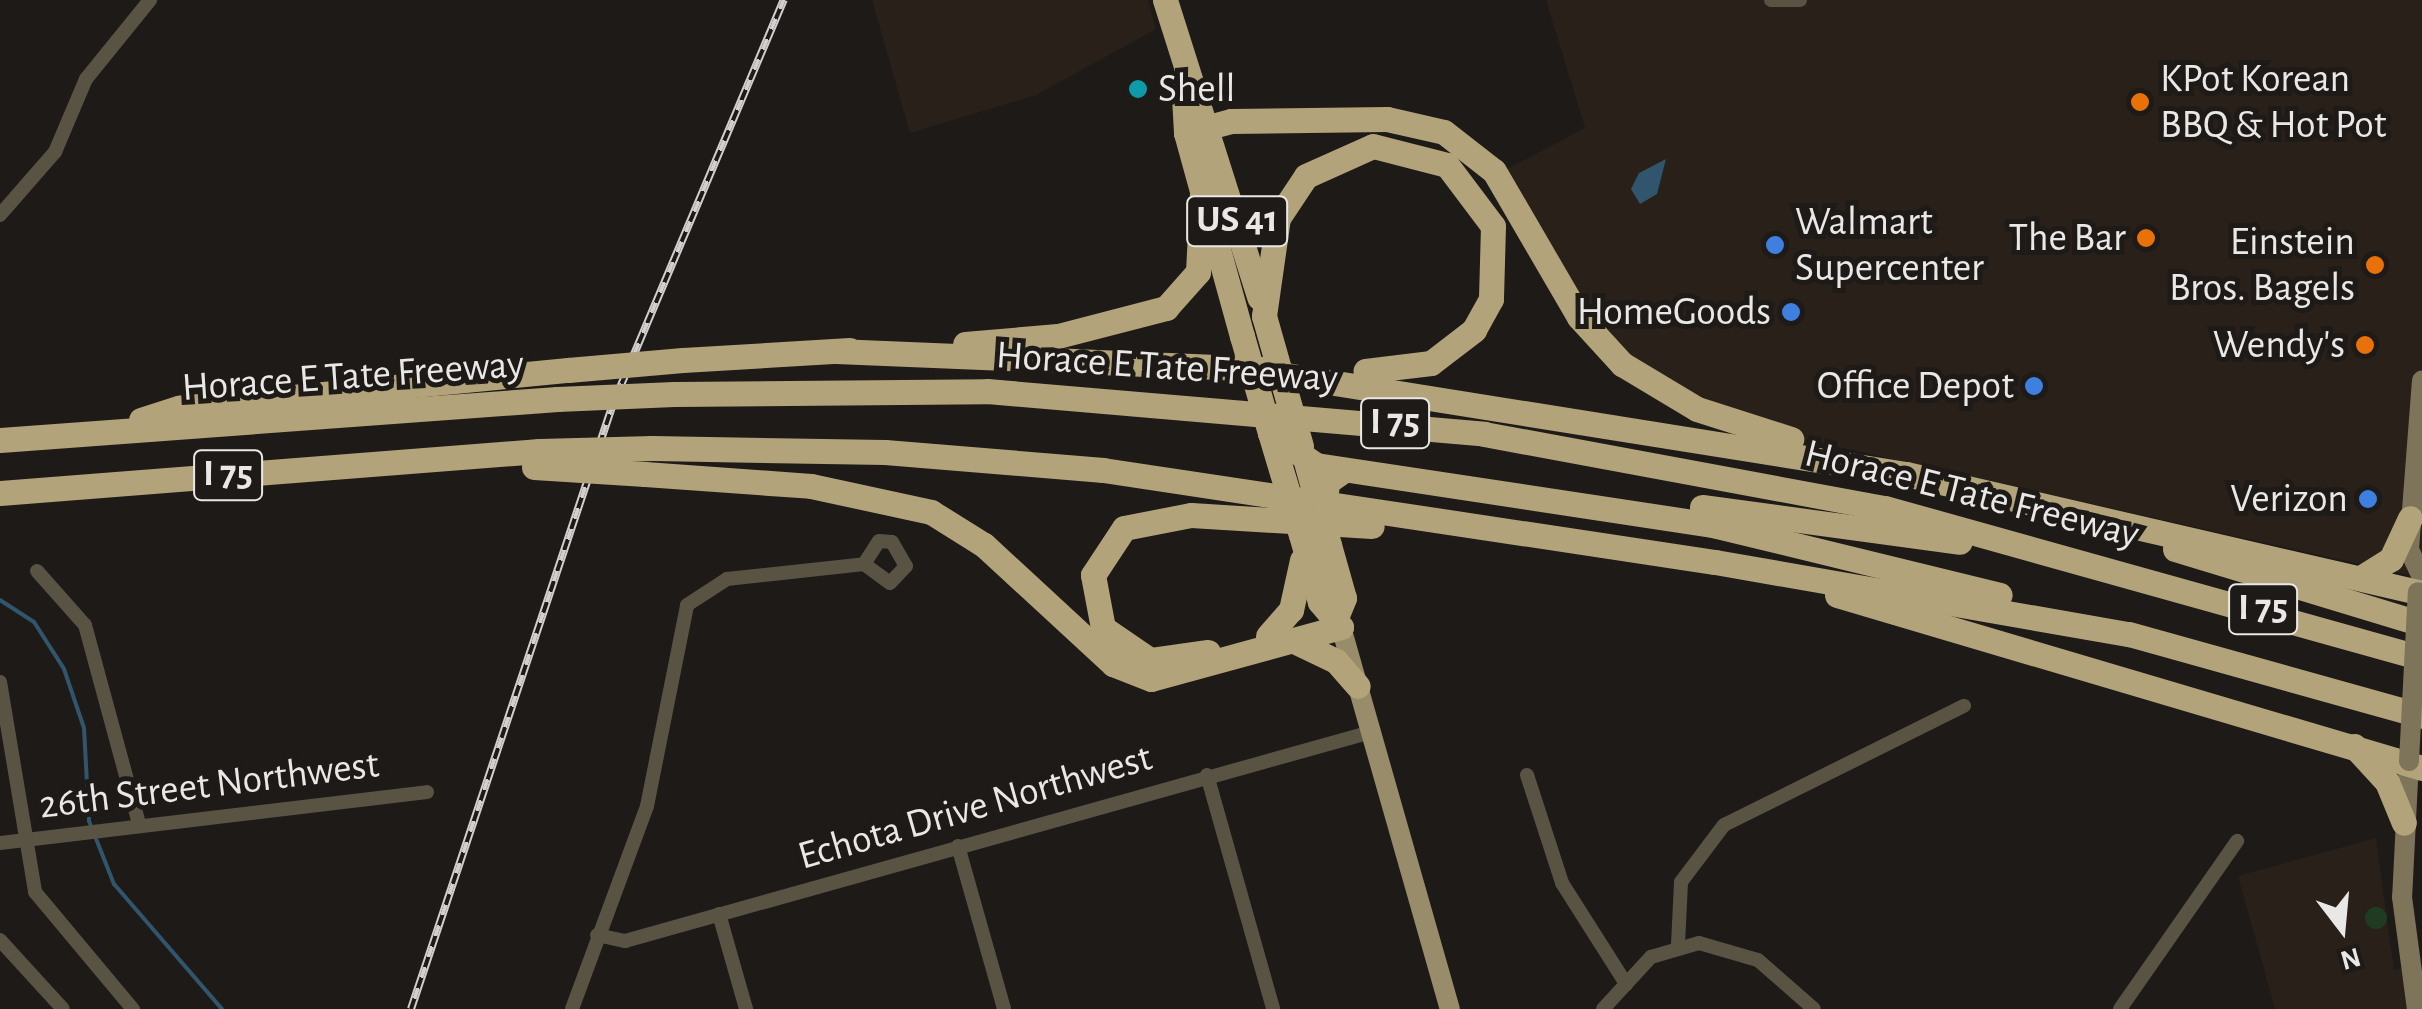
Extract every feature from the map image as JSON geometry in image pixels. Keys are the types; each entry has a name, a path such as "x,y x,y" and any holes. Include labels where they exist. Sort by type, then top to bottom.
{"highway":[{"name":"US 41","path":"1164,0 1198,130 1309,454 1315,552"},
{"path":"1198,130 1387,119 1444,132 1494,171 1579,317 1642,380 1696,409 1906,474"},
{"name":"US 41","path":"1198,130 1202,192 1242,336 1288,493 1315,552 1344,598 1339,621"},
{"path":"836,351 1396,372 1447,354 1474,330 1496,284 1498,245 1482,201 1423,152 1372,146 1324,162 1278,218 1264,316"},
{"path":"101,434 179,408 683,360 1019,340 1152,314 1198,272 1202,192"},
{"path":"1240,369 1580,415 1906,474 2362,577 2421,582"},
{"name":"Horace E Tate Freeway","path":"0,440 674,394 987,391 1306,412 1675,464 2103,565 2422,658"},
{"path":"1270,433 1344,470 2103,565"},
{"name":"I 75","path":"0,493 456,457 536,459 652,448 885,452 1103,470 1715,562 2129,634 2422,716"},
{"path":"1288,493 1309,454"},
{"path":"1309,454 1723,518 1888,561 2129,634"},
{"path":"536,459 645,474 811,486 931,512 984,545 1132,674 1189,675 1296,642 1339,621"},
{"path":"1268,636 1292,610 1315,552 1325,486 1344,470"},
{"path":"1964,488 2422,624"},
{"path":"1339,621 1185,658 1136,656 1097,614 1097,562 1124,528 1191,515 1590,544"},
{"path":"2362,577 2391,558 2410,518"},
{"path":"1715,562 2341,738 2415,765"},
{"path":"1296,642 1336,661 1358,686"},
{"path":"2341,738 2378,768 2404,823 2422,802"}],"main road":[{"path":"2418,1009 2402,897 2404,823 2415,765 2421,582 2410,518 2422,381"},
{"name":"US 41","path":"1339,621 1450,1009"}],"street":[{"path":"0,214 55,152 86,79 150,0"},
{"path":"1771,0 1800,0"},
{"path":"572,1009 648,806 687,605 727,579 864,564"},
{"path":"37,571 86,625 138,820"},
{"path":"0,682 18,780 24,842 36,892 133,1009"},
{"path":"1678,944 1681,882 1724,825 1964,706"},
{"name":"Echota Drive Northwest","path":"597,934 625,940 1207,774 1371,732"},
{"path":"1207,774 1273,1009"},
{"path":"1527,775 1562,883 1626,984"},
{"path":"0,782 18,780"},
{"name":"26th Street Northwest","path":"0,844 118,828 138,820 427,792"},
{"path":"2120,1009 2237,841"},
{"path":"958,846 1004,1009"},
{"path":"718,914 746,1009"},
{"path":"0,940 64,1009"},
{"path":"1603,1009 1626,984 1678,944 1758,960 1814,1009"}],"shaded area":[{"path":"872,0 1148,0 1156,29 1036,95 910,133"},
{"path":"1546,0 2422,0 2422,578 1781,434 1601,349 1492,177 1585,128"},
{"path":"2376,838 2394,970 2422,965 2422,1009 2275,1009 2238,876"}],"green space":[{"path":"2376,907 2384,910 2384,926 2376,929 2368,926 2365,918 2368,910"}],"water":[{"path":"1666,159 1657,194 1640,204 1631,189 1639,173"}],"waterway":[{"path":"0,600 34,622 64,669 84,728 89,821 114,884 222,1009"}],"railway":[{"path":"411,1009 613,404 784,0"}],"place":[{"name":"Shell","path":"1138,89"},
{"name":"KPot Korean BBQ & Hot Pot","path":"2140,102"},
{"name":"The Bar","path":"2146,238"},
{"name":"Walmart Supercenter","path":"1775,245"},
{"name":"Einstein Bros. Bagels","path":"2375,265"},
{"name":"HomeGoods","path":"1791,312"},
{"name":"Wendy's","path":"2365,345"},
{"name":"Office Depot","path":"2034,386"},
{"name":"Verizon","path":"2368,499"}]}
